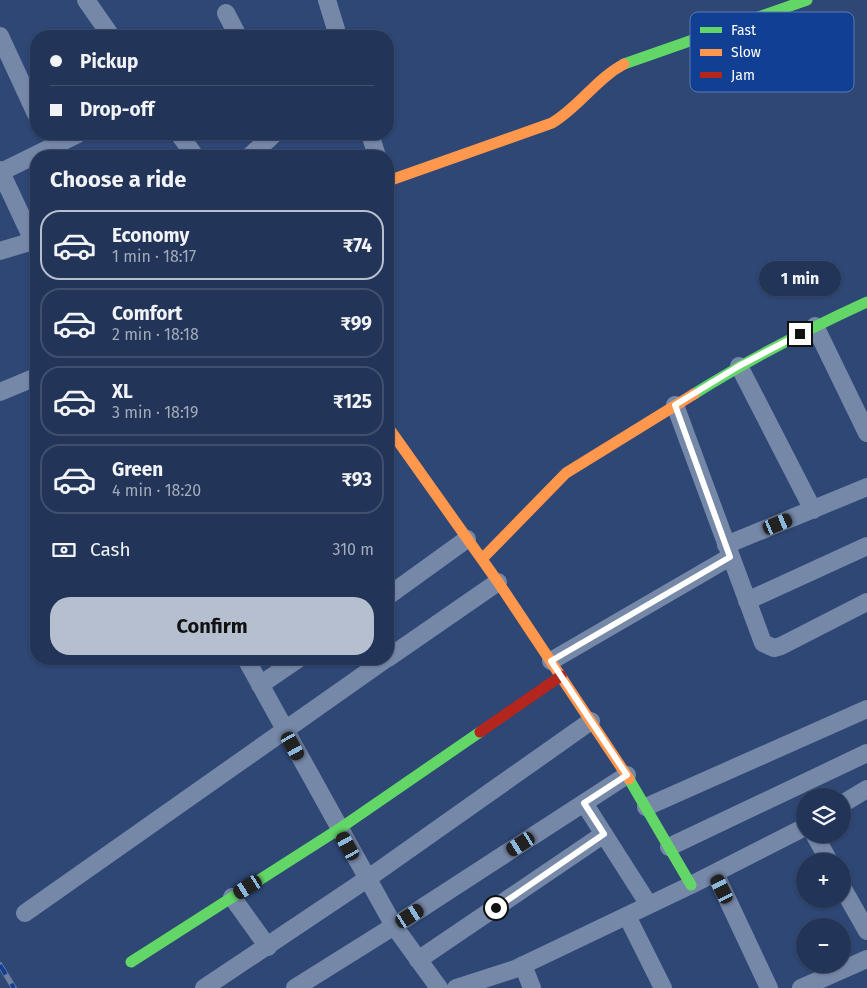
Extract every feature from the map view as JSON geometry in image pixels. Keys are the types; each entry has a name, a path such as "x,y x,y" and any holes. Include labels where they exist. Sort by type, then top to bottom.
{"street":[{"path":"86,0 107,30"},
{"path":"327,0 336,30"},
{"path":"772,12 806,0"},
{"path":"226,13 235,30"},
{"path":"0,36 30,101"},
{"path":"394,180 552,123 574,109 606,75 623,64 690,41"},
{"path":"51,146 64,140"},
{"path":"257,150 267,140"},
{"path":"30,156 0,171 5,195 30,236"},
{"path":"0,251 30,245"},
{"path":"482,559 566,473 739,366 815,326 867,302"},
{"path":"815,326 867,433"},
{"path":"739,366 812,510"},
{"path":"0,392 30,380"},
{"path":"675,405 763,643 774,648 867,602"},
{"path":"394,445 468,539 556,668 627,775 690,885"},
{"path":"131,962 339,829 556,668 728,551 812,510 867,487"},
{"path":"394,592 468,539"},
{"path":"747,601 867,546"},
{"path":"394,653 498,582"},
{"path":"249,665 394,926 439,988"},
{"path":"260,685 289,665"},
{"path":"25,913 377,665"},
{"path":"646,807 867,709"},
{"path":"204,988 367,879 591,721"},
{"path":"669,847 867,753"},
{"path":"295,988 627,775"},
{"path":"851,801 865,796"},
{"path":"584,803 649,905"},
{"path":"456,988 523,966 796,832"},
{"path":"418,960 604,834"},
{"path":"714,873 769,988"},
{"path":"232,897 268,947"},
{"path":"851,902 867,931"},
{"path":"627,916 663,988"},
{"path":"801,988 828,983 867,959"},
{"path":"523,966 532,988"}],"railway":[{"path":"0,965 14,988"}],"traffic: fast":[{"path":"773,12 807,0"},
{"path":"624,64 690,41"},
{"path":"694,394 779,345 867,302"},
{"path":"131,962 339,829 480,732"},
{"path":"629,779 691,885"}],"traffic: slow":[{"path":"394,179 552,123 571,109 605,77 624,64"},
{"path":"482,559 566,473 694,394"},
{"path":"394,435 498,582 629,779"}],"traffic: jam":[{"path":"480,732 561,676"}],"route":[{"path":"496,908 604,834 584,803 627,775 551,661 730,557 675,405 739,366 800,334"}]}
